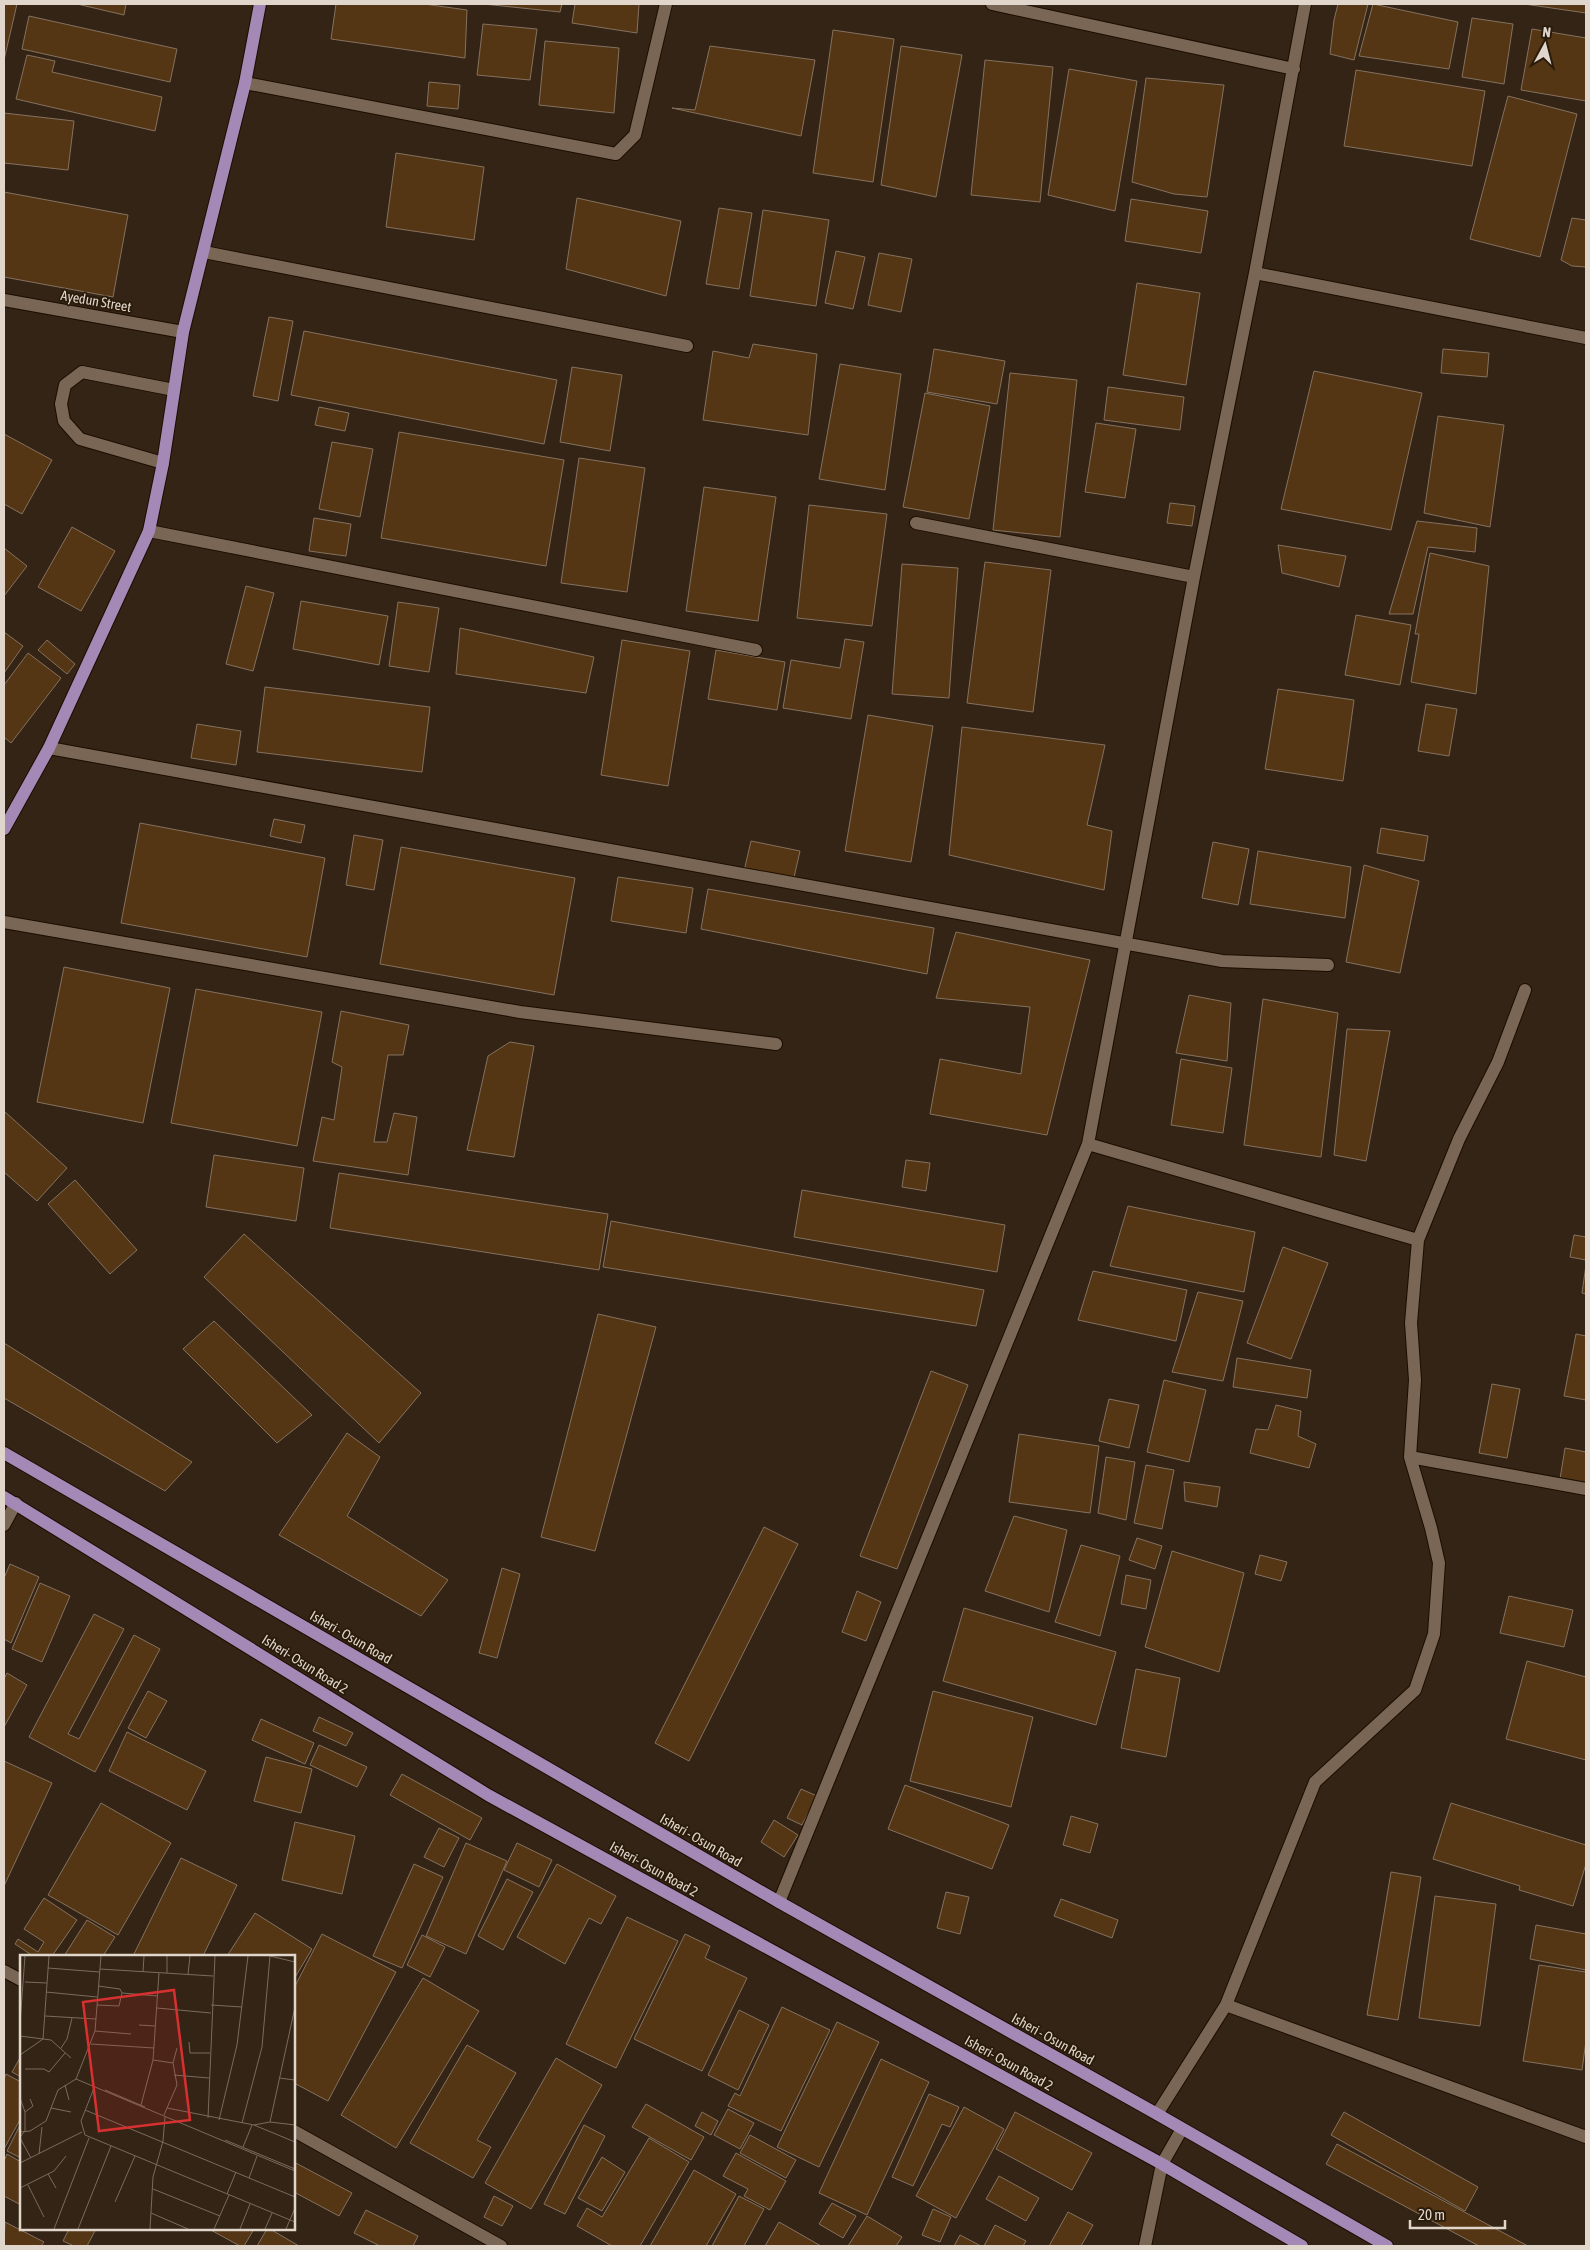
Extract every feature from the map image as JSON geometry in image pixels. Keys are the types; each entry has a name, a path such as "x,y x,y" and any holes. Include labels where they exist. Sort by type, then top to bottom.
{"main road":[{"path":"4,829 49,748 149,531 164,464 183,332 244,83 260,4"},
{"name":"Isheri - Osun Road","path":"4,1453 779,1902 1157,2114 1387,2246"},
{"name":"Isheri- Osun Road 2","path":"4,1497 488,1795 1162,2164 1302,2246"}],"street":[{"path":"244,83 616,154 635,135 666,4"},
{"path":"992,4 1294,69"},
{"path":"779,1902 1088,1144 1194,577 1306,4"},
{"path":"204,252 687,346"},
{"path":"1255,272 1586,338"},
{"name":"Ayedun Street","path":"4,300 183,332"},
{"path":"164,464 80,439 64,421 61,404 65,385 82,372 174,390"},
{"path":"916,522 1194,577"},
{"path":"149,531 756,650"},
{"path":"49,748 1222,961 1328,965"},
{"path":"4,922 520,1012 776,1044"},
{"path":"1157,2114 1226,2006 1315,1782 1415,1690 1434,1634 1439,1563 1410,1456 1415,1380 1412,1323 1418,1240 1459,1139 1498,1062 1525,990"},
{"path":"1088,1144 1418,1240"},
{"path":"1410,1456 1586,1489"},
{"path":"4,1525 16,1503"},
{"path":"4,1971 20,1979"},
{"path":"1226,2006 1586,2137"},
{"path":"1145,2246 1162,2164 1182,2129"},
{"path":"295,2132 502,2246"}],"building":[{"path":"4,4 17,4 4,60"},
{"path":"77,4 126,4 124,15"},
{"path":"336,4 424,4 467,10 465,58 331,39"},
{"path":"483,4 562,4 560,12"},
{"path":"575,4 639,4 637,33 572,23"},
{"path":"1338,4 1368,4 1354,60 1330,54"},
{"path":"1373,4 1458,22 1449,69 1359,56"},
{"path":"1524,4 1586,4 1586,13"},
{"path":"29,16 177,49 170,82 22,49"},
{"path":"1472,18 1513,24 1504,84 1462,77"},
{"path":"483,24 537,29 530,80 477,75"},
{"path":"1532,29 1586,38 1586,101 1521,90"},
{"path":"833,30 894,39 873,182 813,173"},
{"path":"545,41 619,48 614,113 539,105"},
{"path":"710,46 815,60 801,136 672,108 695,110"},
{"path":"901,46 962,55 936,197 881,185"},
{"path":"27,55 55,61 52,72 162,97 155,131 16,99"},
{"path":"985,60 1053,67 1040,202 971,195"},
{"path":"1069,69 1137,81 1115,211 1048,195"},
{"path":"1356,70 1485,91 1472,166 1344,146"},
{"path":"1146,78 1224,85 1207,197 1174,194 1132,182"},
{"path":"429,82 460,85 458,109 427,106"},
{"path":"1508,96 1577,114 1540,257 1470,239"},
{"path":"4,113 74,121 68,170 4,163"},
{"path":"396,153 484,167 474,240 386,227"},
{"path":"4,192 128,215 113,297 4,277"},
{"path":"577,198 681,221 666,296 566,269"},
{"path":"1131,199 1208,211 1201,253 1125,241"},
{"path":"719,208 752,213 739,289 706,284"},
{"path":"763,210 829,220 816,306 750,296"},
{"path":"1572,218 1586,220 1586,267 1572,266 1561,260"},
{"path":"836,251 865,257 853,309 825,303"},
{"path":"879,253 912,259 901,312 868,305"},
{"path":"1137,283 1200,293 1186,385 1123,375"},
{"path":"269,317 293,321 278,401 253,396"},
{"path":"304,331 557,380 544,444 291,395"},
{"path":"753,344 817,354 808,435 703,420 713,351 749,358"},
{"path":"934,349 1005,361 997,404 927,392"},
{"path":"1443,349 1489,353 1487,377 1441,373"},
{"path":"840,364 901,374 885,490 819,479"},
{"path":"572,367 622,375 610,451 560,442"},
{"path":"1314,371 1422,393 1391,530 1281,509"},
{"path":"1010,373 1077,380 1060,537 993,530"},
{"path":"1108,387 1184,397 1180,430 1104,420"},
{"path":"925,393 990,406 969,519 903,507"},
{"path":"319,407 349,413 345,431 315,425"},
{"path":"1438,416 1504,425 1490,527 1424,513"},
{"path":"1096,423 1136,429 1125,498 1085,492"},
{"path":"399,432 564,460 546,566 381,538"},
{"path":"4,434 52,460 22,514 4,504"},
{"path":"332,442 373,449 360,517 319,509"},
{"path":"579,458 645,468 627,592 561,583"},
{"path":"704,487 776,497 758,621 686,611"},
{"path":"1170,503 1195,506 1192,526 1167,523"},
{"path":"809,505 887,514 872,626 797,618"},
{"path":"314,518 351,524 346,556 309,551"},
{"path":"1417,521 1477,528 1475,552 1428,547 1413,614 1389,614"},
{"path":"72,527 115,551 81,611 38,587"},
{"path":"1278,545 1346,556 1339,587 1282,573"},
{"path":"4,548 27,566 4,596"},
{"path":"1430,553 1489,566 1476,694 1411,682 1419,634 1415,634"},
{"path":"985,562 1051,570 1033,712 967,703"},
{"path":"902,564 958,568 949,698 892,694"},
{"path":"246,586 274,593 253,671 226,664"},
{"path":"301,601 388,616 379,665 293,649"},
{"path":"398,602 439,608 429,672 389,666"},
{"path":"1356,615 1411,625 1400,685 1345,675"},
{"path":"460,628 594,657 586,693 456,674"},
{"path":"4,632 23,646 4,673"},
{"path":"845,639 864,642 851,719 783,708 791,660 840,668"},
{"path":"47,640 75,664 67,674 38,650"},
{"path":"622,640 690,651 668,786 601,775"},
{"path":"716,650 785,662 777,710 708,699"},
{"path":"28,653 61,678 11,743 4,737 4,685"},
{"path":"265,687 430,707 422,772 257,752"},
{"path":"1278,689 1354,700 1343,781 1265,769"},
{"path":"1426,704 1457,709 1449,756 1418,751"},
{"path":"868,715 933,726 911,862 845,851"},
{"path":"197,724 241,731 236,765 191,758"},
{"path":"962,727 1105,745 1087,825 1112,831 1104,890 949,855"},
{"path":"274,819 305,825 301,843 270,836"},
{"path":"140,823 325,858 307,957 121,923"},
{"path":"1381,828 1428,836 1424,861 1377,853"},
{"path":"354,835 383,840 374,890 346,885"},
{"path":"751,841 800,851 793,882 744,871"},
{"path":"1213,842 1249,849 1238,905 1202,898"},
{"path":"401,847 575,878 554,995 380,964"},
{"path":"1258,851 1351,867 1345,918 1250,904"},
{"path":"1364,865 1419,881 1400,973 1346,962"},
{"path":"618,877 693,888 686,933 611,921"},
{"path":"708,889 934,928 927,974 701,929"},
{"path":"956,932 1090,960 1047,1135 930,1114 940,1059 1021,1074 1030,1007 936,998"},
{"path":"64,967 170,988 143,1123 37,1102"},
{"path":"196,989 322,1012 297,1146 171,1123"},
{"path":"1189,995 1231,1003 1227,1061 1176,1053"},
{"path":"1263,999 1338,1013 1321,1157 1244,1145"},
{"path":"341,1011 409,1025 403,1055 388,1055 374,1142 387,1142 394,1113 417,1117 408,1175 313,1161 322,1117 334,1120 342,1067 332,1062"},
{"path":"1347,1029 1390,1031 1366,1161 1334,1155"},
{"path":"510,1042 534,1046 514,1157 467,1150 488,1056"},
{"path":"1181,1059 1232,1068 1223,1133 1171,1125"},
{"path":"4,1111 67,1168 37,1201 4,1172"},
{"path":"214,1155 304,1168 296,1221 206,1207"},
{"path":"906,1160 930,1163 926,1191 902,1187"},
{"path":"339,1173 608,1214 599,1270 330,1228"},
{"path":"75,1180 137,1250 110,1274 48,1204"},
{"path":"802,1190 1005,1225 997,1272 794,1237"},
{"path":"1128,1206 1255,1232 1244,1292 1110,1266"},
{"path":"611,1221 984,1290 976,1326 603,1267"},
{"path":"244,1234 421,1393 379,1443 204,1277"},
{"path":"1574,1235 1586,1237 1586,1260 1570,1257"},
{"path":"1283,1247 1328,1263 1291,1359 1247,1343"},
{"path":"1586,1265 1586,1294 1582,1293"},
{"path":"1093,1271 1187,1290 1176,1341 1078,1320"},
{"path":"1198,1292 1243,1301 1223,1381 1172,1372"},
{"path":"598,1314 656,1327 595,1551 541,1537"},
{"path":"214,1321 312,1415 277,1443 183,1349"},
{"path":"1576,1334 1586,1336 1586,1400 1564,1396"},
{"path":"4,1343 192,1462 165,1491 4,1398"},
{"path":"1237,1358 1311,1370 1307,1398 1233,1387"},
{"path":"931,1371 968,1385 897,1569 860,1556"},
{"path":"1164,1380 1206,1390 1189,1462 1147,1452"},
{"path":"1492,1384 1520,1389 1507,1458 1479,1453"},
{"path":"1109,1399 1139,1405 1129,1448 1099,1441"},
{"path":"1276,1405 1301,1411 1298,1436 1316,1444 1309,1468 1250,1453 1256,1429 1268,1430"},
{"path":"347,1433 380,1457 347,1516 448,1580 421,1616 279,1535"},
{"path":"1019,1434 1099,1446 1090,1513 1009,1502"},
{"path":"1565,1448 1586,1452 1586,1483 1560,1479"},
{"path":"1106,1457 1135,1462 1126,1520 1098,1513"},
{"path":"1146,1465 1174,1470 1162,1529 1134,1523"},
{"path":"1184,1482 1220,1487 1217,1507 1185,1501"},
{"path":"1014,1516 1067,1530 1049,1612 985,1591"},
{"path":"764,1527 798,1544 689,1761 655,1743"},
{"path":"1137,1538 1162,1546 1155,1569 1129,1560"},
{"path":"1081,1545 1120,1556 1100,1636 1055,1622"},
{"path":"1172,1551 1244,1573 1219,1672 1145,1647"},
{"path":"1260,1555 1287,1562 1281,1581 1255,1574"},
{"path":"10,1564 39,1577 11,1643 4,1639 4,1578"},
{"path":"502,1568 520,1574 497,1658 479,1653"},
{"path":"1126,1575 1151,1580 1146,1609 1121,1604"},
{"path":"40,1583 70,1596 42,1662 12,1649"},
{"path":"857,1591 881,1602 866,1641 842,1632"},
{"path":"1509,1596 1573,1610 1564,1647 1500,1633"},
{"path":"964,1608 1116,1652 1096,1725 943,1681"},
{"path":"94,1614 124,1629 68,1734 79,1739 134,1635 160,1649 95,1772 29,1737"},
{"path":"1527,1661 1586,1677 1586,1760 1506,1739"},
{"path":"1136,1669 1180,1678 1166,1757 1121,1748"},
{"path":"7,1673 27,1685 4,1727 4,1679"},
{"path":"148,1691 167,1701 146,1738 128,1728"},
{"path":"933,1691 1033,1717 1011,1807 910,1781"},
{"path":"319,1717 353,1733 346,1746 313,1731"},
{"path":"261,1719 314,1743 305,1764 252,1740"},
{"path":"127,1732 206,1771 187,1810 109,1771"},
{"path":"319,1745 367,1767 357,1787 310,1765"},
{"path":"266,1757 312,1769 301,1813 254,1801"},
{"path":"4,1761 52,1783 4,1886"},
{"path":"402,1774 482,1818 470,1840 390,1795"},
{"path":"905,1785 1009,1825 992,1869 888,1829"},
{"path":"801,1789 817,1796 802,1825 787,1818"},
{"path":"101,1803 171,1843 118,1935 48,1895"},
{"path":"1451,1803 1586,1845 1586,1864 1573,1906 1519,1890 1520,1886 1433,1859"},
{"path":"1071,1816 1098,1824 1090,1853 1063,1845"},
{"path":"774,1820 798,1835 784,1857 761,1842"},
{"path":"295,1822 355,1836 342,1894 282,1880"},
{"path":"439,1828 459,1838 444,1867 424,1857"},
{"path":"466,1843 507,1861 466,1954 426,1936"},
{"path":"517,1843 552,1860 539,1887 504,1870"},
{"path":"181,1858 237,1885 203,1955 133,1955"},
{"path":"414,1864 443,1877 402,1968 373,1956"},
{"path":"557,1864 616,1896 601,1924 589,1918 565,1964 517,1937"},
{"path":"1391,1872 1421,1877 1398,2020 1367,2015"},
{"path":"507,1879 533,1892 503,1950 478,1936"},
{"path":"946,1892 969,1897 960,1934 937,1928"},
{"path":"1435,1896 1496,1904 1480,2026 1419,2018"},
{"path":"44,1898 77,1920 53,1955 32,1955 15,1944 18,1939 38,1952 44,1942 24,1929"},
{"path":"1061,1899 1118,1920 1112,1938 1054,1916"},
{"path":"255,1913 312,1949 295,1977 295,1955 228,1955"},
{"path":"627,1917 678,1941 616,2068 566,2044"},
{"path":"87,1920 115,1937 104,1955 65,1955"},
{"path":"1536,1925 1586,1934 1586,1970 1530,1959"},
{"path":"322,1934 396,1972 328,2101 295,2084 295,1986"},
{"path":"685,1934 710,1946 705,1958 747,1978 702,2071 634,2039"},
{"path":"422,1935 445,1947 430,1977 407,1965"},
{"path":"1539,1965 1586,1972 1586,2041 1582,2070 1523,2061"},
{"path":"423,1978 479,2011 396,2148 341,2115"},
{"path":"782,2007 830,2030 781,2131 728,2106 735,2093 740,2096"},
{"path":"739,2010 769,2025 738,2090 708,2075"},
{"path":"837,2022 879,2042 819,2167 777,2147"},
{"path":"467,2045 516,2073 477,2140 491,2147 473,2178 410,2143"},
{"path":"20,2058 20,2076 12,2072"},
{"path":"556,2058 602,2085 531,2209 485,2183"},
{"path":"881,2059 929,2082 867,2215 819,2193"},
{"path":"6,2074 20,2081 20,2120 4,2149 4,2079"},
{"path":"929,2094 959,2107 950,2127 942,2124 913,2186 892,2177"},
{"path":"646,2104 704,2137 691,2160 632,2127"},
{"path":"964,2107 1004,2129 956,2218 916,2196"},
{"path":"728,2109 754,2123 740,2149 714,2135"},
{"path":"702,2112 718,2121 711,2135 695,2126"},
{"path":"1015,2112 1092,2153 1072,2190 996,2149"},
{"path":"1344,2112 1478,2187 1465,2211 1331,2135"},
{"path":"20,2125 20,2158 7,2151"},
{"path":"584,2125 605,2136 565,2214 544,2204"},
{"path":"750,2135 796,2160 786,2178 740,2153"},
{"path":"649,2138 689,2162 640,2246 612,2246 577,2226 587,2208 602,2217"},
{"path":"1337,2144 1528,2246 1479,2246 1326,2164"},
{"path":"736,2153 786,2181 770,2210 744,2196 748,2189 723,2176"},
{"path":"7,2154 20,2161 20,2204 4,2196 4,2161"},
{"path":"602,2157 625,2172 602,2211 578,2198"},
{"path":"295,2163 352,2193 339,2216 295,2193"},
{"path":"694,2170 736,2194 706,2246 650,2246"},
{"path":"999,2176 1039,2198 1026,2221 986,2199"},
{"path":"494,2196 513,2206 502,2226 484,2217"},
{"path":"739,2196 764,2209 744,2246 712,2246"},
{"path":"832,2203 856,2216 843,2238 819,2224"},
{"path":"933,2209 951,2217 940,2242 922,2235"},
{"path":"366,2210 418,2236 413,2246 380,2246 354,2233"},
{"path":"1068,2212 1093,2225 1081,2246 1049,2246"},
{"path":"867,2216 902,2237 896,2246 848,2246"},
{"path":"5,2222 44,2242 41,2246 4,2246"},
{"path":"779,2222 821,2246 765,2246"},
{"path":"995,2225 1026,2241 1023,2246 984,2246"},
{"path":"68,2230 95,2230 87,2246 74,2246 63,2241"},
{"path":"211,2230 253,2230 244,2246 240,2246"},
{"path":"266,2230 272,2230 299,2246 257,2246"},
{"path":"960,2235 981,2246 954,2246"}]}
